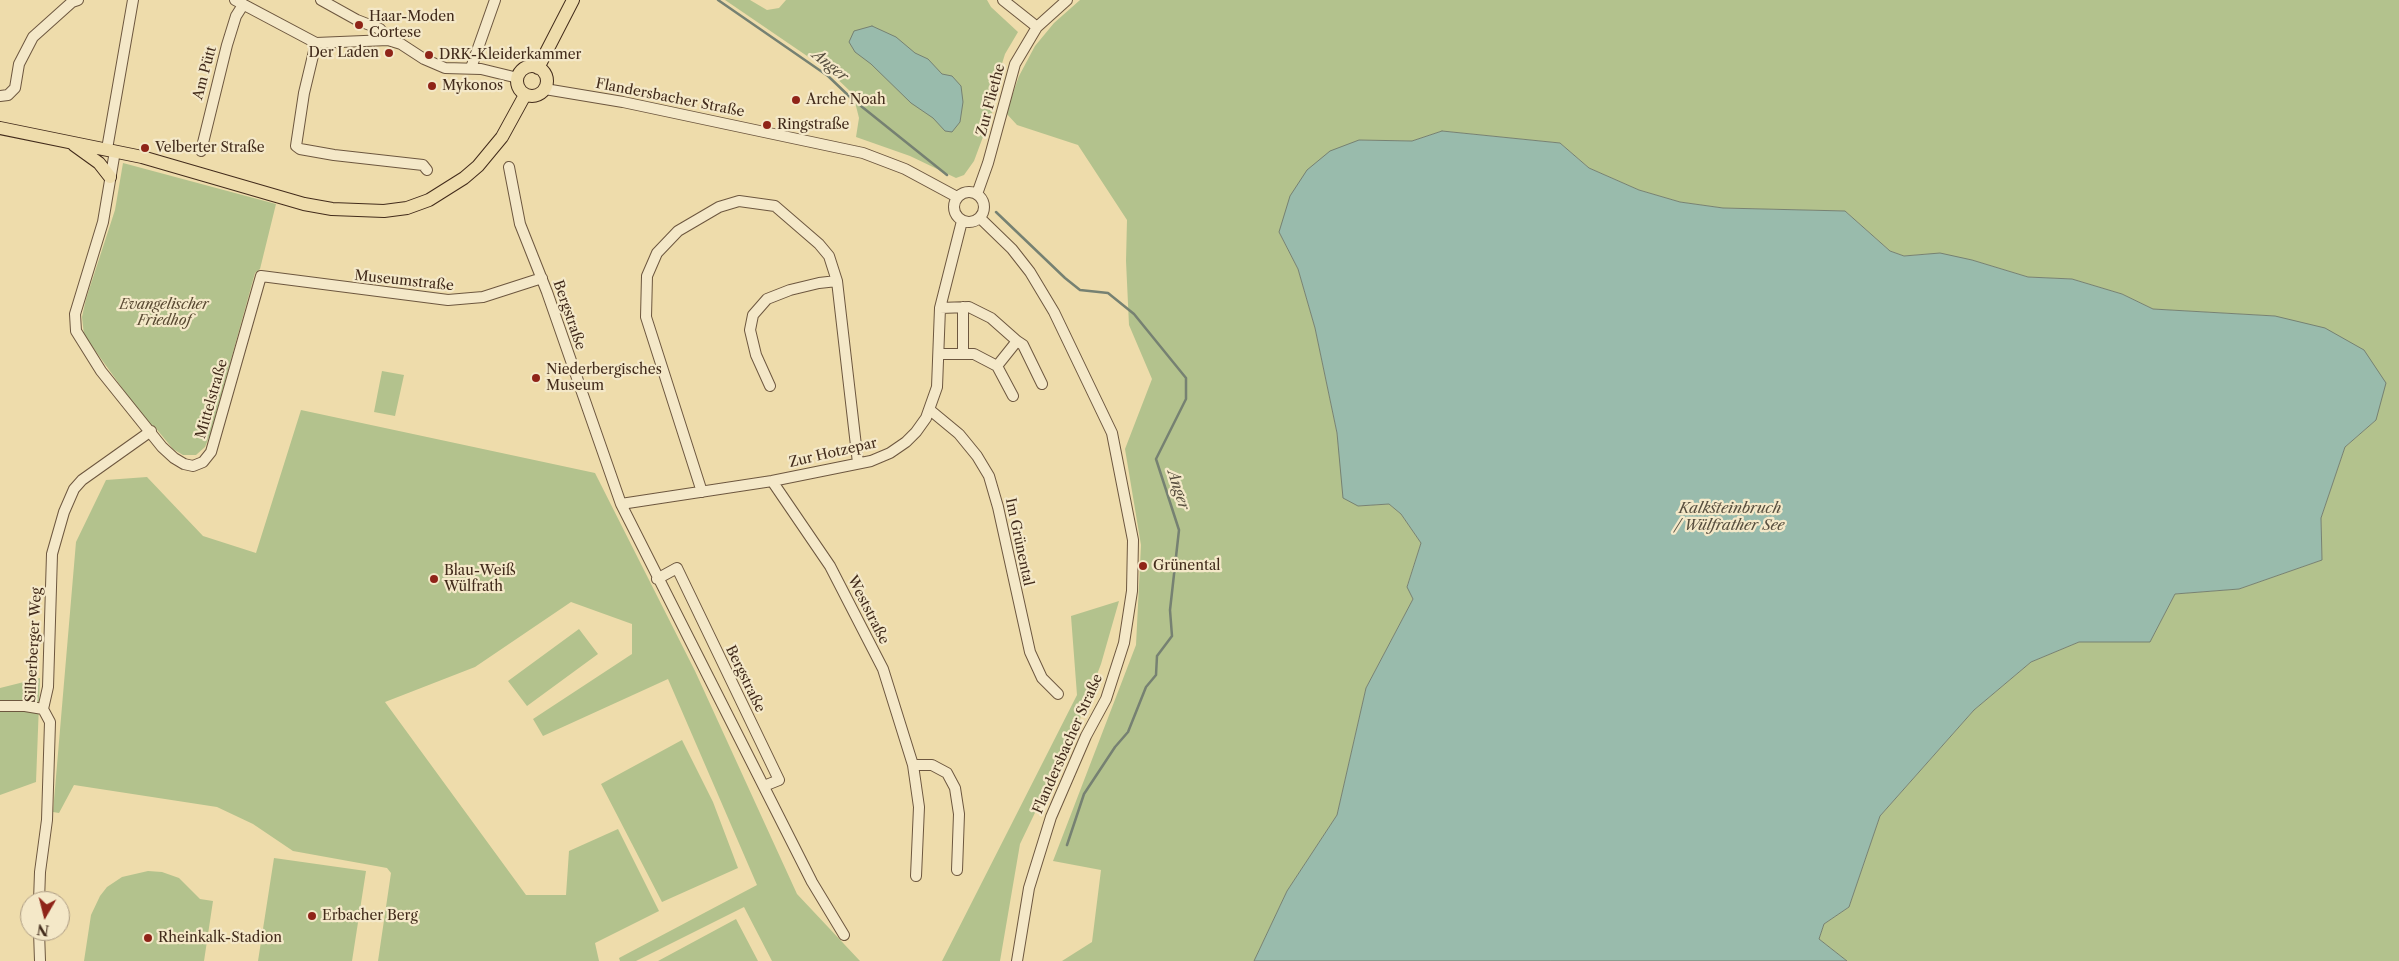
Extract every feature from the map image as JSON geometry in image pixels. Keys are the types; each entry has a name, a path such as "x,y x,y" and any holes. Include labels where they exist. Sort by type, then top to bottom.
{"main road":[{"path":"538,68 573,0"},
{"path":"528,67 538,68 542,70 547,79 545,89 536,96 525,95 518,86 520,72 528,67"},
{"path":"0,128 111,150 304,204 332,209 384,211 407,208 429,200 450,188 478,166 502,137 525,95"},
{"path":"70,142 99,163 110,177"}],"street":[{"path":"133,0 111,150 110,177 103,222 75,314 76,331 101,371 151,431"},
{"path":"321,0 357,20 380,29 388,40"},
{"path":"471,68 495,0"},
{"path":"1003,0 1038,27"},
{"name":"Zur Fliethe","path":"978,194 993,146 1010,77 1021,52 1038,27 1067,0"},
{"path":"0,96 8,95 16,88 19,64 33,37 71,1"},
{"path":"239,2 316,43 388,40 401,44 424,59 445,68 471,68 518,78"},
{"name":"Am Pütt","path":"201,151 239,2"},
{"path":"316,43 304,93 296,146 300,149 334,155 423,165 428,170"},
{"name":"Flandersbacher Straße","path":"545,89 623,102 863,153 905,169 956,197"},
{"name":"Bergstraße","path":"509,167 520,224 542,278 621,504 657,580 812,882 844,935"},
{"path":"964,192 978,194 984,204 984,212 980,218 970,222 962,221 954,210 956,197 964,192"},
{"path":"702,492 646,317 647,276 656,253 678,232 719,207 739,201 774,206 819,244 829,256 837,281 858,463"},
{"name":"Flandersbacher Straße","path":"980,218 1012,249 1030,272 1054,312 1112,433 1134,540 1131,597 1124,643 1106,699 1086,736 1051,817 1029,888 1016,961"},
{"name":"Zur Hotzepar","path":"621,504 772,481 872,461 898,448 916,432 930,410 937,387 940,354 940,308 962,221"},
{"name":"Museumstraße","path":"261,276 448,300 483,297 542,278"},
{"name":"Mittelstraße","path":"151,431 162,447 184,464 193,466 203,462 211,452 261,276"},
{"path":"770,386 756,355 750,330 753,315 767,300 790,290 837,281"},
{"path":"962,354 963,307"},
{"path":"940,308 969,307 990,318 1023,345 1042,384"},
{"path":"997,366 1017,341"},
{"path":"940,354 974,354 997,366 1013,396"},
{"name":"Im Grünental","path":"930,410 959,434 977,456 989,476 1030,652 1042,678 1058,694"},
{"name":"Silberberger Weg","path":"39,891 47,820 50,722 43,709 48,687 52,554 64,512 74,488 82,480 151,431"},
{"name":"Weststraße","path":"772,481 830,566 883,669 913,765 920,807 916,876"},
{"name":"Bergstraße","path":"657,580 676,568 779,780 764,786"},
{"path":"0,706 25,706 43,709"},
{"path":"913,765 932,765 947,774 955,788 959,814 957,870"},
{"path":"39,941 40,961"}],"green space":[{"path":"725,0 750,0 767,10 779,8 786,0 987,0 991,7 1018,32 1005,54 995,86 993,110 974,161 964,175 956,178 910,156 856,137 859,118 853,94 829,71"},
{"path":"1080,0 2399,0 2399,961 1847,961 1819,939 1824,924 1849,907 1880,816 1974,710 2031,662 2079,642 2150,642 2175,594 2239,589 2322,560 2321,518 2345,447 2376,420 2275,316 2153,309 2122,294 2072,279 2028,277 1972,260 1927,254 1904,256 1890,251 1845,211 1723,208 1680,202 1639,190 1589,168 1560,143 1442,131 1412,141 1359,140 1279,232 1298,269 1315,328 1337,433 1341,464 1358,506 1389,504 1401,514 1421,543 1407,586 1413,599 1366,688 1337,815 1287,891 1254,961 1062,961 1092,942 1101,870 1053,861 1136,645 1141,545 1125,449 1152,379 1129,325 1126,261 1127,220 1078,145 1017,125 1006,113 1019,76 1035,46 1054,23"},
{"name":"Evangelischer Friedhof","path":"123,163 276,204 260,269 255,273 210,435 205,447 196,455 183,455 173,449 154,426 148,424 84,335 82,317 86,299 115,210"},
{"path":"382,371 404,375 395,416 374,412"},
{"path":"301,410 595,473 695,671 797,894 860,961 772,961 744,907 636,961 620,961 619,958 757,885 668,679 543,736 533,719 632,654 632,624 571,602 475,667 385,702 526,895 566,895 569,851 618,829 659,911 595,943 599,961 378,961 391,873 387,868 293,851 253,824 217,807 74,785 59,813 53,812 76,542 106,480 147,477 203,536 256,553"},
{"path":"1119,601 1101,664 1080,719 1020,844 1000,961 942,961 1077,695 1071,616"},
{"path":"579,629 598,654 527,706 508,681"},
{"path":"40,678 36,782 0,795 0,688"},
{"path":"682,740 713,802 738,868 662,902 601,784"},
{"name":"Erbacher Berg","path":"274,858 366,871 352,961 258,961"},
{"name":"Rheinkalk-Stadion","path":"148,871 162,872 179,878 200,899 213,901 204,961 84,961 91,915 100,896 107,887 122,877"},
{"path":"736,919 758,961 658,961"}],"water":[{"path":"872,26 896,37 915,53 928,59 942,74 952,76 961,86 963,102 960,122 952,132 945,131 933,118 911,103 871,64 855,52 849,42 854,31"},
{"name":"Kalksteinbruch / Wülfrather See","path":"1442,131 1560,143 1589,168 1639,190 1680,202 1723,208 1845,211 1890,251 1904,256 1940,253 1972,260 2028,277 2072,279 2122,294 2153,309 2275,316 2325,328 2364,350 2386,383 2376,420 2345,447 2321,518 2322,560 2239,589 2175,594 2150,642 2079,642 2031,662 1974,710 1880,816 1849,907 1824,924 1819,939 1847,961 1254,961 1287,891 1337,815 1366,688 1413,599 1407,587 1421,543 1401,514 1389,504 1358,506 1343,498 1337,433 1315,328 1298,269 1279,232 1290,196 1307,170 1330,151 1359,140 1412,141"}],"waterway":[{"name":"Anger","path":"718,0 828,76 851,98 947,175"},
{"name":"Anger","path":"996,212 1080,290 1108,293 1134,314 1186,378 1186,399 1156,459 1179,530 1170,610 1172,636 1157,656 1156,675 1146,687 1128,732 1115,747 1084,794 1067,845"}],"place":[{"name":"Haar-Moden Cortese","path":"359,25"},
{"name":"Der Laden","path":"389,53"},
{"name":"DRK-Kleiderkammer","path":"429,55"},
{"name":"Mykonos","path":"432,86"},
{"name":"Arche Noah","path":"796,100"},
{"name":"Ringstraße","path":"767,125"},
{"name":"Velberter Straße","path":"145,148"},
{"name":"Niederbergisches Museum","path":"536,378"},
{"name":"Grünental","path":"1143,566"},
{"name":"Blau-Weiß Wülfrath","path":"434,579"},
{"name":"Erbacher Berg","path":"312,916"},
{"name":"Rheinkalk-Stadion","path":"148,938"}]}
